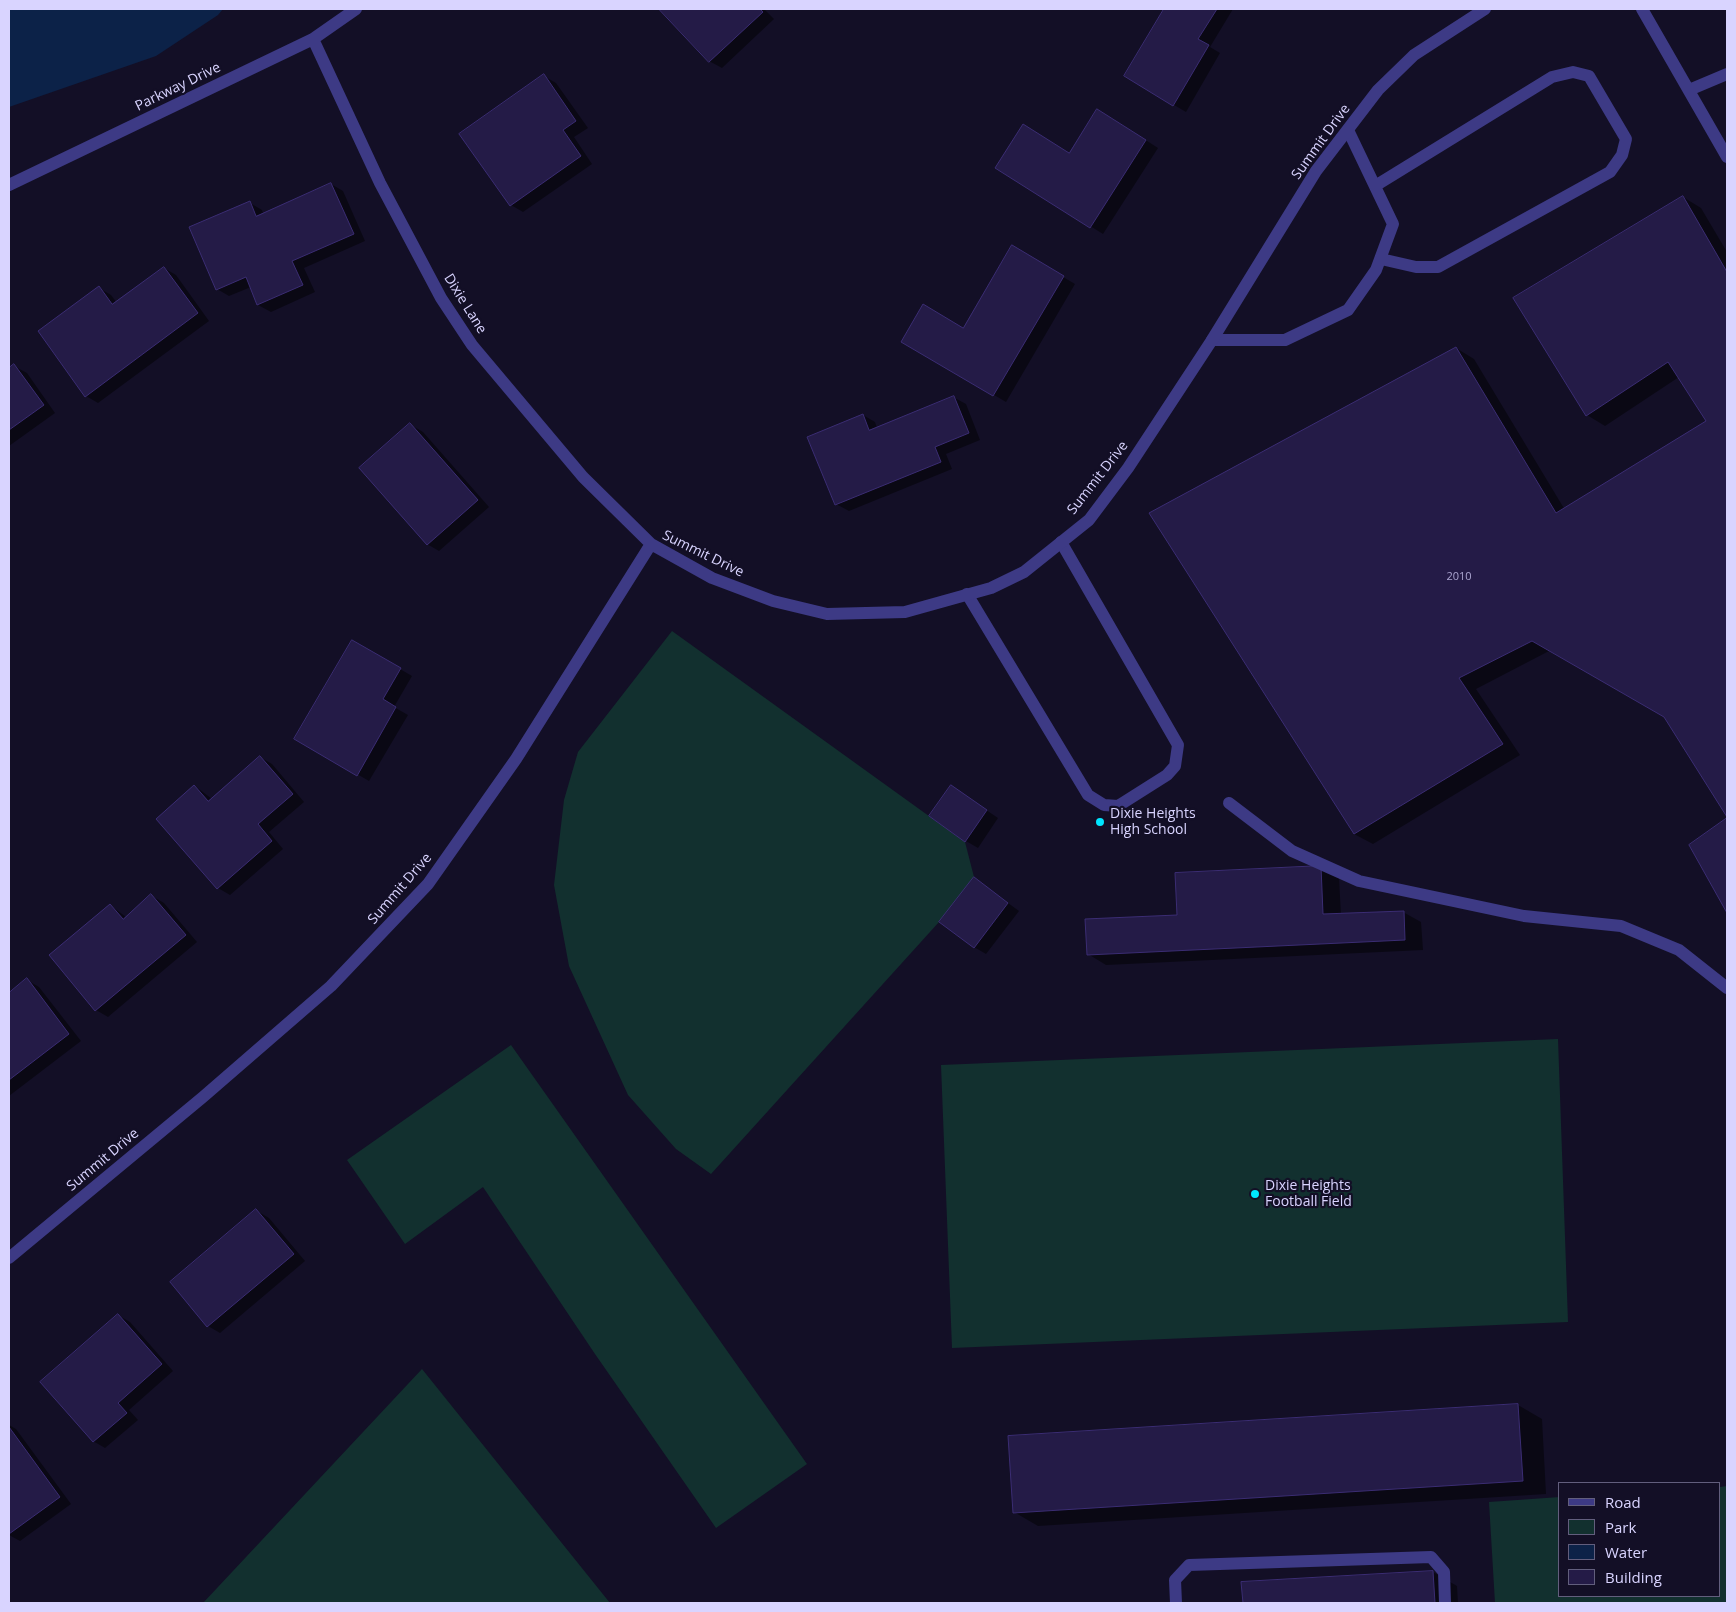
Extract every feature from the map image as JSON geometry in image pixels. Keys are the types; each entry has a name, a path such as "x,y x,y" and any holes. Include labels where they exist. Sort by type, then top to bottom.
{"street":[{"name":"Parkway Drive","path":"9,185 313,39 356,9"},
{"name":"Summit Drive","path":"9,1258 203,1097 331,986 428,884 516,759 651,544 712,578 772,601 827,614 905,612 991,588 1024,572 1089,520 1128,468 1212,340 1316,171 1378,90 1414,55 1484,9"},
{"path":"1642,9 1727,157"},
{"name":"Dixie Lane","path":"313,39 380,183 442,298 472,345 583,477 651,544"},
{"path":"1375,186 1552,77 1573,72 1589,76 1626,139 1622,155 1610,172 1438,268 1416,267 1381,258"},
{"path":"1689,90 1727,74"},
{"path":"1212,340 1285,340 1348,310 1376,270 1393,224 1348,130"},
{"path":"967,594 1088,795 1104,805 1118,806 1167,775 1175,766 1178,745 1061,542"},
{"path":"1230,803 1292,851 1359,881 1524,916 1621,926 1679,950 1727,988"},
{"path":"1176,1603 1175,1580 1189,1565 1430,1557 1444,1572 1445,1603"}],"green space":[{"path":"672,631 965,842 974,877 939,922 711,1174 676,1149 628,1095 569,966 554,885 564,800 578,752"},
{"name":"Dixie Heights Football Field","path":"1558,1039 1568,1322 952,1348 941,1065"},
{"path":"511,1045 807,1464 716,1528 595,1354 483,1187 405,1244 347,1160"},
{"path":"422,1369 610,1603 203,1603"},
{"path":"1727,1486 1727,1603 1495,1603 1489,1502 1558,1497 1558,1597 1721,1597 1721,1487"}],"water":[{"path":"9,9 223,9 218,15 156,56 9,107"}],"building":[{"path":"659,9 760,9 763,12 709,62"},
{"path":"1164,9 1217,9 1198,39 1209,45 1173,106 1124,76"},
{"path":"544,74 576,121 563,130 581,156 510,206 459,134"},
{"path":"1097,109 1146,140 1090,228 995,168 1023,124 1069,153"},
{"path":"331,183 354,234 292,261 303,285 257,305 246,277 216,290 189,227 250,201 256,216"},
{"path":"1683,196 1727,272 1727,817 1664,717 1532,641 1459,678 1503,744 1354,834 1149,513 1456,347 1556,513 1706,421 1668,362 1586,416 1513,298"},
{"path":"1012,245 1064,276 993,396 901,342 923,304 963,328"},
{"path":"164,267 198,313 85,397 38,331 99,286 112,304"},
{"path":"14,364 44,405 9,430 9,368"},
{"path":"954,396 969,433 935,447 941,462 835,505 807,437 863,414 869,430"},
{"path":"410,423 478,500 427,545 359,468"},
{"path":"352,640 401,668 383,699 396,707 357,776 294,739"},
{"path":"260,756 293,794 258,824 272,841 217,889 156,819 194,785 208,801"},
{"path":"951,785 987,810 965,842 929,816"},
{"path":"1727,818 1727,913 1689,845"},
{"path":"1321,866 1323,914 1404,911 1405,940 1087,955 1085,919 1177,915 1175,873"},
{"path":"974,877 1008,903 974,948 939,922"},
{"path":"151,894 186,935 95,1011 49,955 110,904 123,919"},
{"path":"27,978 69,1034 9,1080 9,993"},
{"path":"256,1209 294,1254 207,1327 170,1282"},
{"path":"118,1314 162,1364 118,1403 127,1413 93,1442 40,1382"},
{"path":"1518,1404 1523,1481 1013,1513 1008,1436"},
{"path":"9,1427 60,1497 9,1534"},
{"path":"1433,1571 1435,1603 1243,1603 1241,1582"}],"place":[{"name":"Dixie Heights High School","path":"1100,822"},
{"name":"Dixie Heights Football Field","path":"1255,1194"}]}
